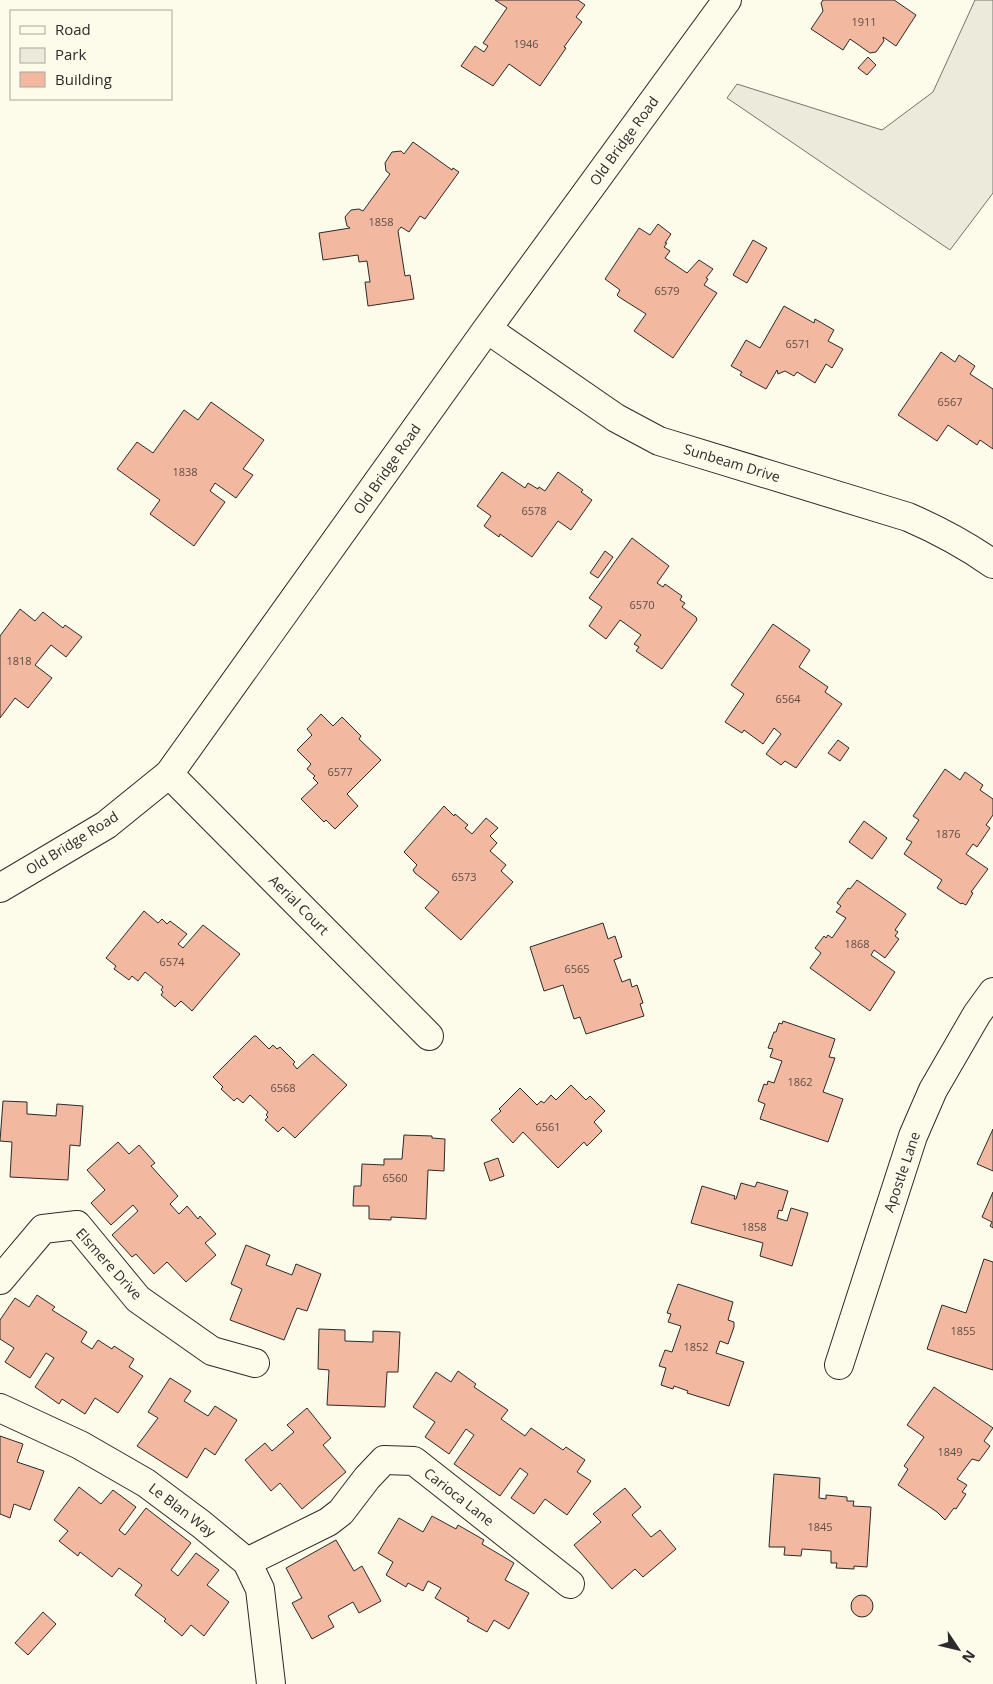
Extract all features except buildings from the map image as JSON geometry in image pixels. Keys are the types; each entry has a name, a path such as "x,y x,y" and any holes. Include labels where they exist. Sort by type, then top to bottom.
{"street":[{"name":"Old Bridge Road","path":"0,888 106,825 169,774 487,329 727,0"},
{"name":"Sunbeam Drive","path":"487,329 616,418 659,441 908,517 972,549 993,564"},
{"name":"Aerial Court","path":"169,774 429,1036"},
{"name":"Apostle Lane","path":"838,1365 913,1136 933,1090 977,1014 993,992"},
{"name":"Elsmere Drive","path":"0,1280 42,1229 77,1225 138,1299 212,1350 256,1363"},
{"name":"Le Blan Way","path":"0,1408 80,1445 146,1483 201,1524 247,1562 260,1589 271,1684"},
{"name":"Carioca Lane","path":"247,1562 328,1522 341,1512 367,1478 384,1460 414,1461 570,1584"}],"green space":[{"path":"975,0 993,0 993,193 950,250 727,98 737,84 882,130 933,92"}]}
